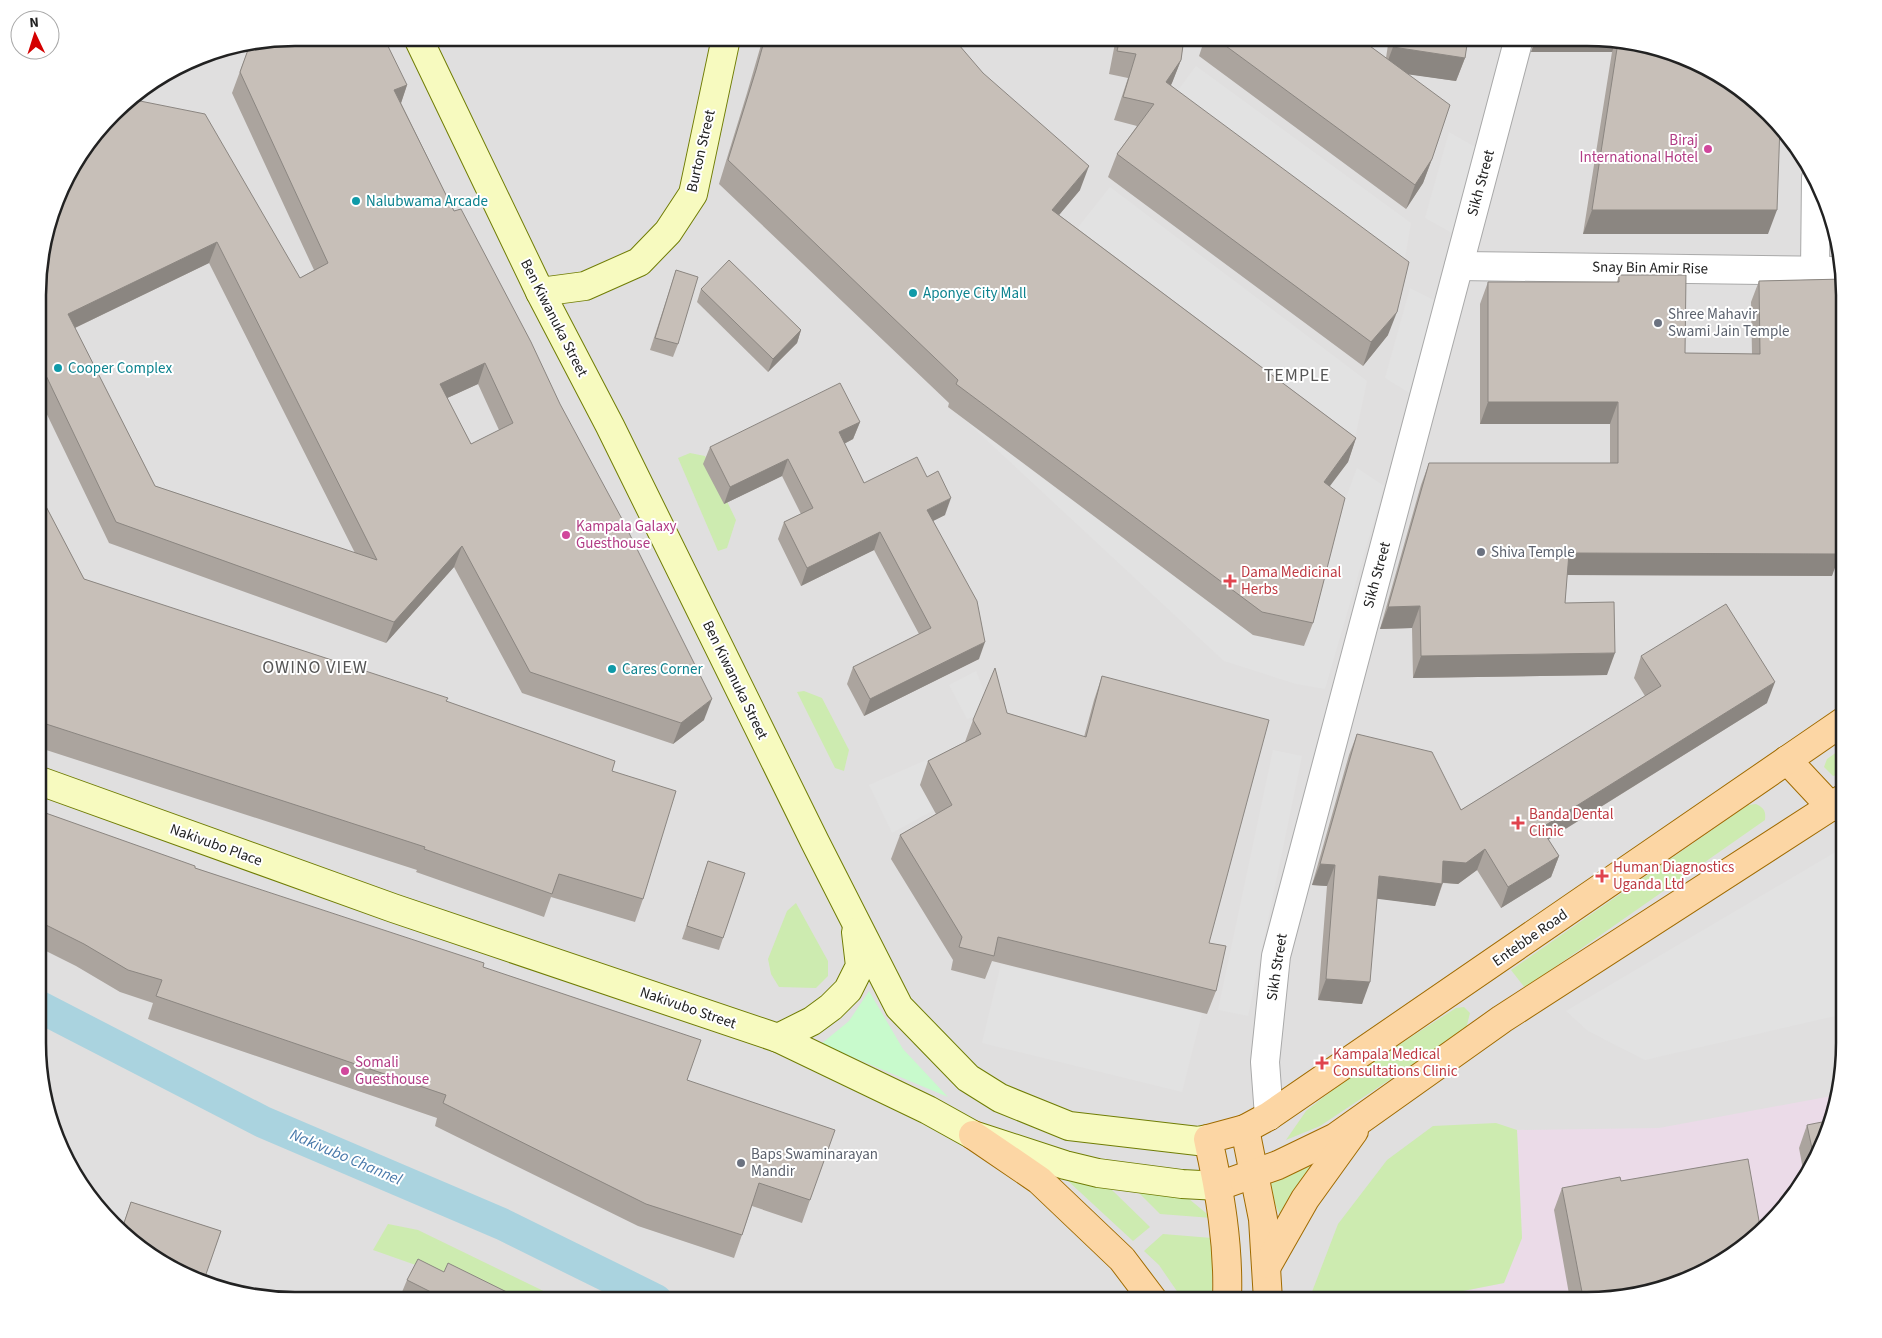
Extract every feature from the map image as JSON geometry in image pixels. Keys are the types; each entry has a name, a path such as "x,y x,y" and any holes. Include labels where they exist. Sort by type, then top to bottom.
{"main road":[{"name":"Ben Kiwanuka Street","path":"422,46 540,292 610,426 899,1007 968,1078 992,1093 1069,1126 1134,1135 1208,1140"},
{"name":"Burton Street","path":"540,292 585,286 639,262 668,232 693,194 724,46"},
{"name":"Entebbe Road","path":"1208,1140 1245,1129 1269,1116 1836,726"},
{"path":"1786,760 1836,800"},
{"name":"Nakivubo Place","path":"46,783 393,908"},
{"path":"1218,1186 1255,1174 1330,1141 1502,1019 1836,803"},
{"name":"Nakivubo Street","path":"393,908 778,1038 928,1110 973,1135 1065,1165 1098,1173 1182,1184 1218,1186"},
{"path":"778,1038 818,1016 831,1007 848,990 860,966 855,921"},
{"path":"1268,1264 1306,1199 1364,1118"},
{"path":"1245,1129 1263,1219 1268,1264 1268,1292"},
{"path":"973,1135 1040,1180 1122,1259 1147,1292"},
{"path":"1208,1140 1225,1229 1227,1292"}],"street":[{"name":"Sikh Street","path":"1269,1116 1265,1062 1276,956 1517,46"},
{"path":"1815,271 1816,197"},
{"name":"Snay Bin Amir Rise","path":"1459,266 1834,271"}],"shaded area":[{"path":"295,46 1587,46 1619,48 1643,53 1704,76 1725,88 1751,108 1774,131 1794,157 1817,200 1823,215 1834,263 1836,295 1836,1043 1834,1075 1823,1123 1810,1153 1794,1181 1763,1219 1725,1250 1697,1266 1667,1279 1619,1290 1587,1292 295,1292 247,1287 215,1279 185,1266 157,1250 131,1230 108,1207 88,1181 72,1153 59,1123 48,1075 46,1043 46,295 48,263 59,215 72,185 88,157 119,119 157,88 185,72 215,59 263,48"},
{"path":"1196,66 1411,223 1402,275 1170,101"},
{"path":"1449,132 1477,148 1452,233 1425,218"},
{"path":"1110,187 1367,381 1352,452 1068,240"},
{"path":"1410,288 1436,301 1411,394 1385,378"},
{"path":"966,421 1253,635 1304,646 1337,522 1357,468 1384,486 1325,689 1296,684 1224,661"},
{"path":"976,671 992,711 967,719 949,685"},
{"path":"965,743 920,784 934,810 892,833 869,785"},
{"path":"1273,750 1302,756 1248,1016 1218,1010"},
{"path":"1836,852 1836,1016 1645,1060 1588,1031 1566,1011"},
{"path":"1001,964 1202,1013 1182,1092 982,1043"},
{"path":"1830,1096 1817,1138 1794,1181 1763,1219 1729,1247 1613,1290 1458,1292 1504,1283 1522,1238 1517,1130 1659,1128"}],"green space":[{"path":"690,453 705,456 736,520 727,548 718,551 678,458"},
{"path":"804,691 822,698 849,750 844,771 835,768 797,692"},
{"path":"1836,753 1836,775 1833,776 1824,767 1827,759"},
{"path":"1756,804 1764,810 1765,820 1525,988 1511,970 1748,805"},
{"path":"796,903 828,961 828,976 816,988 779,987 771,974 768,959 787,911"},
{"path":"869,991 903,1049 948,1097 821,1044 849,1021"},
{"path":"1464,1007 1470,1013 1466,1029 1320,1126 1286,1140 1306,1111 1349,1077 1456,1008"},
{"path":"1496,1123 1517,1130 1522,1238 1504,1283 1458,1292 1312,1292 1338,1224 1387,1160 1433,1126"},
{"path":"1314,1160 1283,1221 1263,1180 1291,1175"},
{"path":"1067,1180 1112,1190 1150,1227 1133,1241"},
{"path":"1139,1193 1183,1194 1212,1218 1160,1214"},
{"path":"388,1224 418,1230 546,1292 478,1292 444,1275 373,1250"},
{"path":"1163,1234 1212,1238 1212,1292 1178,1292 1159,1265 1144,1251"}],"building":[{"path":"388,46 407,85 394,90 454,211 461,209 531,342 560,404 622,519 712,699 681,723 530,672 462,546 394,622 116,522 46,376 48,263 59,215 72,185 88,157 119,119 140,101 205,114 300,278 328,263 240,72 248,51 263,48","holes":["217,242 377,560 155,486 68,314","485,363 513,423 471,444 440,384"]},
{"path":"763,46 960,46 983,73 1089,166 1052,210 1356,438 1324,482 1345,498 1313,623 1262,612 956,384 958,380 728,160"},
{"path":"1118,46 1183,46 1181,60 1166,82 1409,262 1397,312 1371,342 1117,154 1154,104 1123,97 1136,54 1117,51"},
{"path":"1226,46 1370,46 1450,105 1432,159 1415,185"},
{"path":"1393,46 1467,46 1465,58"},
{"path":"1617,48 1667,59 1697,72 1725,88 1751,108 1780,138 1777,210 1592,210"},
{"path":"729,260 801,330 773,359 701,289"},
{"path":"676,270 698,277 678,344 655,338"},
{"path":"1619,275 1686,275 1685,353 1760,354 1759,281 1835,279 1836,554 1569,553 1565,603 1614,602 1615,653 1421,656 1420,606 1388,607 1429,463 1618,463 1618,402 1488,402 1488,282 1619,282"},
{"path":"840,383 860,422 839,432 864,483 917,457 927,477 938,471 951,498 927,510 977,601 985,642 870,699 853,667 931,628 880,532 807,568 784,522 813,508 788,459 730,487 710,447"},
{"path":"46,506 84,579 448,698 446,701 615,761 612,771 676,791 643,899 559,874 552,894 424,849 425,847 46,724"},
{"path":"1726,604 1775,682 1541,828 1559,856 1508,887 1485,849 1466,863 1443,861 1442,884 1379,876 1370,982 1326,979 1335,865 1320,864 1357,734 1432,752 1461,810 1661,686 1641,656"},
{"path":"995,668 1007,713 1086,737 1102,676 1269,720 1209,943 1226,946 1216,991 998,937 994,956 959,947 962,937 900,835 952,805 928,761 981,734 973,720"},
{"path":"46,813 195,866 195,868 484,963 483,967 701,1040 687,1080 835,1130 810,1200 759,1183 742,1235 646,1204 443,1103 446,1095 156,996 162,980 128,970 84,944 46,925"},
{"path":"708,861 745,873 723,938 687,926"},
{"path":"1823,1122 1812,1149 1807,1125"},
{"path":"1748,1159 1759,1222 1725,1250 1697,1266 1667,1279 1619,1290 1582,1292 1562,1188 1620,1177 1621,1181"},
{"path":"131,1202 221,1231 206,1275 157,1250 124,1223"},
{"path":"418,1259 444,1272 448,1263 507,1292 431,1292 407,1280"}],"waterway":[{"name":"Nakivubo Channel","path":"46,1010 263,1122 502,1224 640,1292"}],"place":[{"name":"Biraj International Hotel","path":"1708,149"},
{"name":"Nalubwama Arcade","path":"356,201"},
{"name":"Aponye City Mall","path":"913,293"},
{"name":"Shree Mahavir Swami Jain Temple","path":"1658,323"},
{"name":"Cooper Complex","path":"58,368"},
{"name":"Kampala Galaxy Guesthouse","path":"566,535"},
{"name":"Shiva Temple","path":"1481,552"},
{"name":"Dama Medicinal Herbs","path":"1230,581"},
{"name":"Cares Corner","path":"612,669"},
{"name":"Banda Dental Clinic","path":"1518,823"},
{"name":"Human Diagnostics Uganda Ltd","path":"1602,876"},
{"name":"Kampala Medical Consultations Clinic","path":"1322,1063"},
{"name":"Somali Guesthouse","path":"345,1071"},
{"name":"Baps Swaminarayan Mandir","path":"741,1163"}],"district":[{"name":"TEMPLE","path":"1297,375"},
{"name":"OWINO VIEW","path":"315,667"}]}
